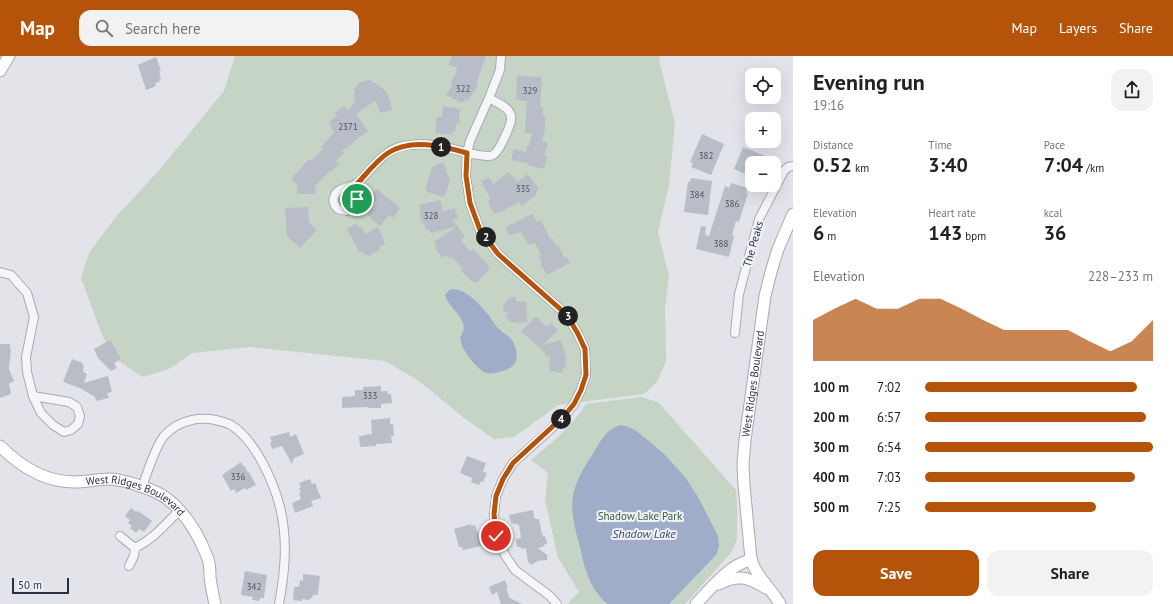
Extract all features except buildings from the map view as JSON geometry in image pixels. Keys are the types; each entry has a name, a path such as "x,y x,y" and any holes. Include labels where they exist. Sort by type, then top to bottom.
{"street":[{"path":"0,71 9,56"},
{"path":"502,56 500,70 470,141 467,153 466,176 470,203 480,230 498,254 567,315 585,349 586,375 574,404 564,416 513,463 503,479 496,496 494,514 496,536 505,555 515,570 550,596 557,604"},
{"path":"357,184 378,161 388,153 402,146 420,145 444,147 467,153 487,156 494,155 498,151 511,122 511,115 507,109 489,98"},
{"name":"The Peaks","path":"735,333 740,294 759,219 784,171 788,167 793,166"},
{"name":"West Ridges Boulevard","path":"751,559 744,485 743,464 745,440 765,296 778,249 793,214"},
{"path":"0,272 11,275 27,293 34,317 26,357 27,372 33,396 41,413 53,425 64,432 72,430 78,424 80,416 77,407 69,402 33,396"},
{"path":"142,487 156,451 164,436 181,423 198,418 214,420 230,424 242,434 257,452 270,478 280,507 285,550 284,576 279,604"},
{"name":"West Ridges Boulevard","path":"0,446 24,467 41,476 72,482 112,480 132,483 160,494 170,500 180,510 196,532 208,561 215,604"},
{"path":"135,548 146,543 157,534 180,510"},
{"path":"120,536 135,548"},
{"path":"129,566 134,556 135,548"},
{"path":"696,604 728,572 751,559 753,567 780,604"},
{"path":"711,588 732,578 744,578 752,580 772,592"}],"green space":[{"path":"235,56 660,56 659,60 675,123 669,185 658,232 669,276 665,307 666,361 657,382 644,394 558,405 514,437 494,439 464,418 419,381 385,361 250,347 192,353 169,369 143,377 114,358 102,335 81,278 89,253 115,218 161,168 224,91"},
{"name":"Shadow Lake Park","path":"641,397 658,402 736,490 737,538 734,547 730,554 685,604 569,604 568,603 579,592 558,558 545,500 548,473 531,460 568,427 586,404"}],"water":[{"path":"452,289 463,292 478,303 495,325 511,339 517,354 515,363 509,369 486,373 479,369 469,357 462,346 460,337 464,326 445,295"},
{"name":"Shadow Lake","path":"620,425 635,430 649,441 665,455 685,477 698,497 718,536 719,547 716,555 669,604 608,604 596,592 584,563 575,529 572,506 574,491 583,470 603,438 608,432"}],"route":[{"path":"357,199 357,184 378,161 388,153 402,146 420,145 444,147 467,153 466,176 470,203 480,230 498,254 567,315 585,349 586,375 574,404 564,416 513,463 503,479 496,496 494,514 496,536"}]}
